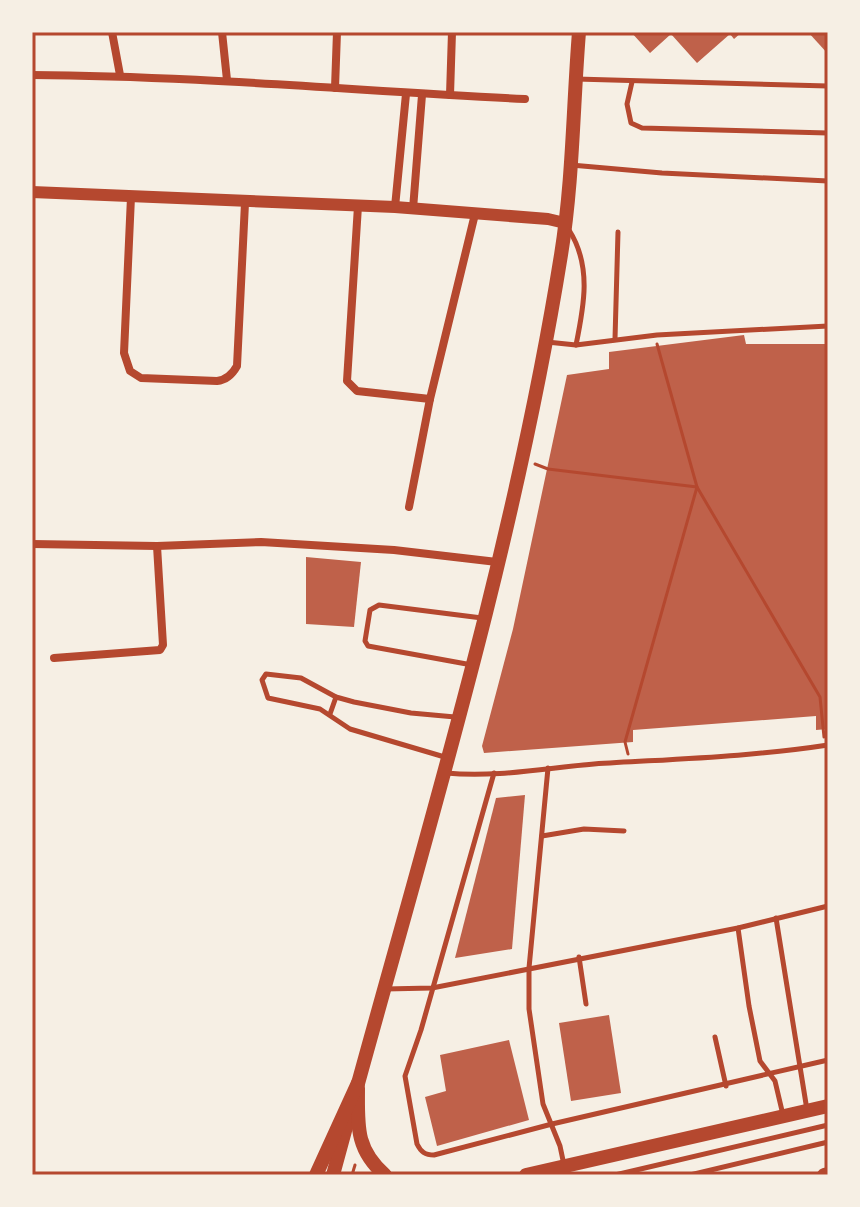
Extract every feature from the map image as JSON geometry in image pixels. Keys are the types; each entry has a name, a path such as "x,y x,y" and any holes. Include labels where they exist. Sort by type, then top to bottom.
{"main road":[{"path":"333,1175 448,766 546,342 565,223 579,32"},
{"path":"316,1175 358,1083"},
{"path":"358,1083 360,1140 372,1164 385,1175"},
{"path":"526,1175 828,1106"}],"street":[{"path":"112,32 120,75"},
{"path":"222,32 227,80"},
{"path":"335,88 337,32"},
{"path":"450,95 452,32"},
{"path":"32,75 227,80 406,94 525,99"},
{"path":"395,207 406,94"},
{"path":"413,209 422,95"},
{"path":"32,192 395,207 565,223"},
{"path":"131,197 124,353 130,371 141,378 217,381 234,372 237,366 245,203"},
{"path":"358,206 347,381 357,391 430,399"},
{"path":"409,507 430,399 475,214"},
{"path":"32,544 157,546 261,542 394,550 497,562"},
{"path":"54,658 155,652 163,645 157,546"}],"lane":[{"path":"575,79 828,86"},
{"path":"632,82 627,113 631,123 642,128 828,133"},
{"path":"570,165 828,181"},
{"path":"565,223 580,252 585,277 576,345"},
{"path":"615,339 618,232"},
{"path":"546,342 576,345 657,335 828,326"},
{"path":"473,665 368,646 365,641 370,610 379,605 484,619"},
{"path":"460,718 411,713 336,697 301,678 263,676 264,692 268,698 312,706 330,714 350,729 448,766 494,773 712,759 827,745"},
{"path":"330,714 336,697"},
{"path":"548,768 529,968 529,1009 543,1104 564,1166"},
{"path":"494,773 404,1083 421,1151 434,1155 552,1124 828,1060"},
{"path":"542,836 584,829 624,831"},
{"path":"384,989 432,988 738,928 828,906"},
{"path":"776,918 807,1110"},
{"path":"738,928 760,1061 775,1081 783,1116"},
{"path":"579,957 586,1004"},
{"path":"715,1037 726,1086"},
{"path":"615,1175 828,1125"},
{"path":"690,1175 828,1142"}],"path":[{"path":"657,335 657,346 697,487 820,697 827,745"},
{"path":"521,457 548,469 697,487"},
{"path":"630,762 625,742 697,487"},
{"path":"352,1175 358,1157"}],"building":[{"path":"631,32 742,32 734,39 730,34 697,63 671,34 650,53"},
{"path":"808,32 828,32 828,54"},
{"path":"744,335 746,344 828,344 828,729 816,730 816,716 633,730 633,742 484,753 482,746 513,629 567,375 609,369 609,352"},
{"path":"306,557 361,562 354,627 306,624"},
{"path":"525,795 512,949 455,958 496,798"},
{"path":"609,1015 621,1093 571,1101 559,1023"},
{"path":"509,1040 529,1120 437,1146 425,1097 446,1091 440,1055"}]}
